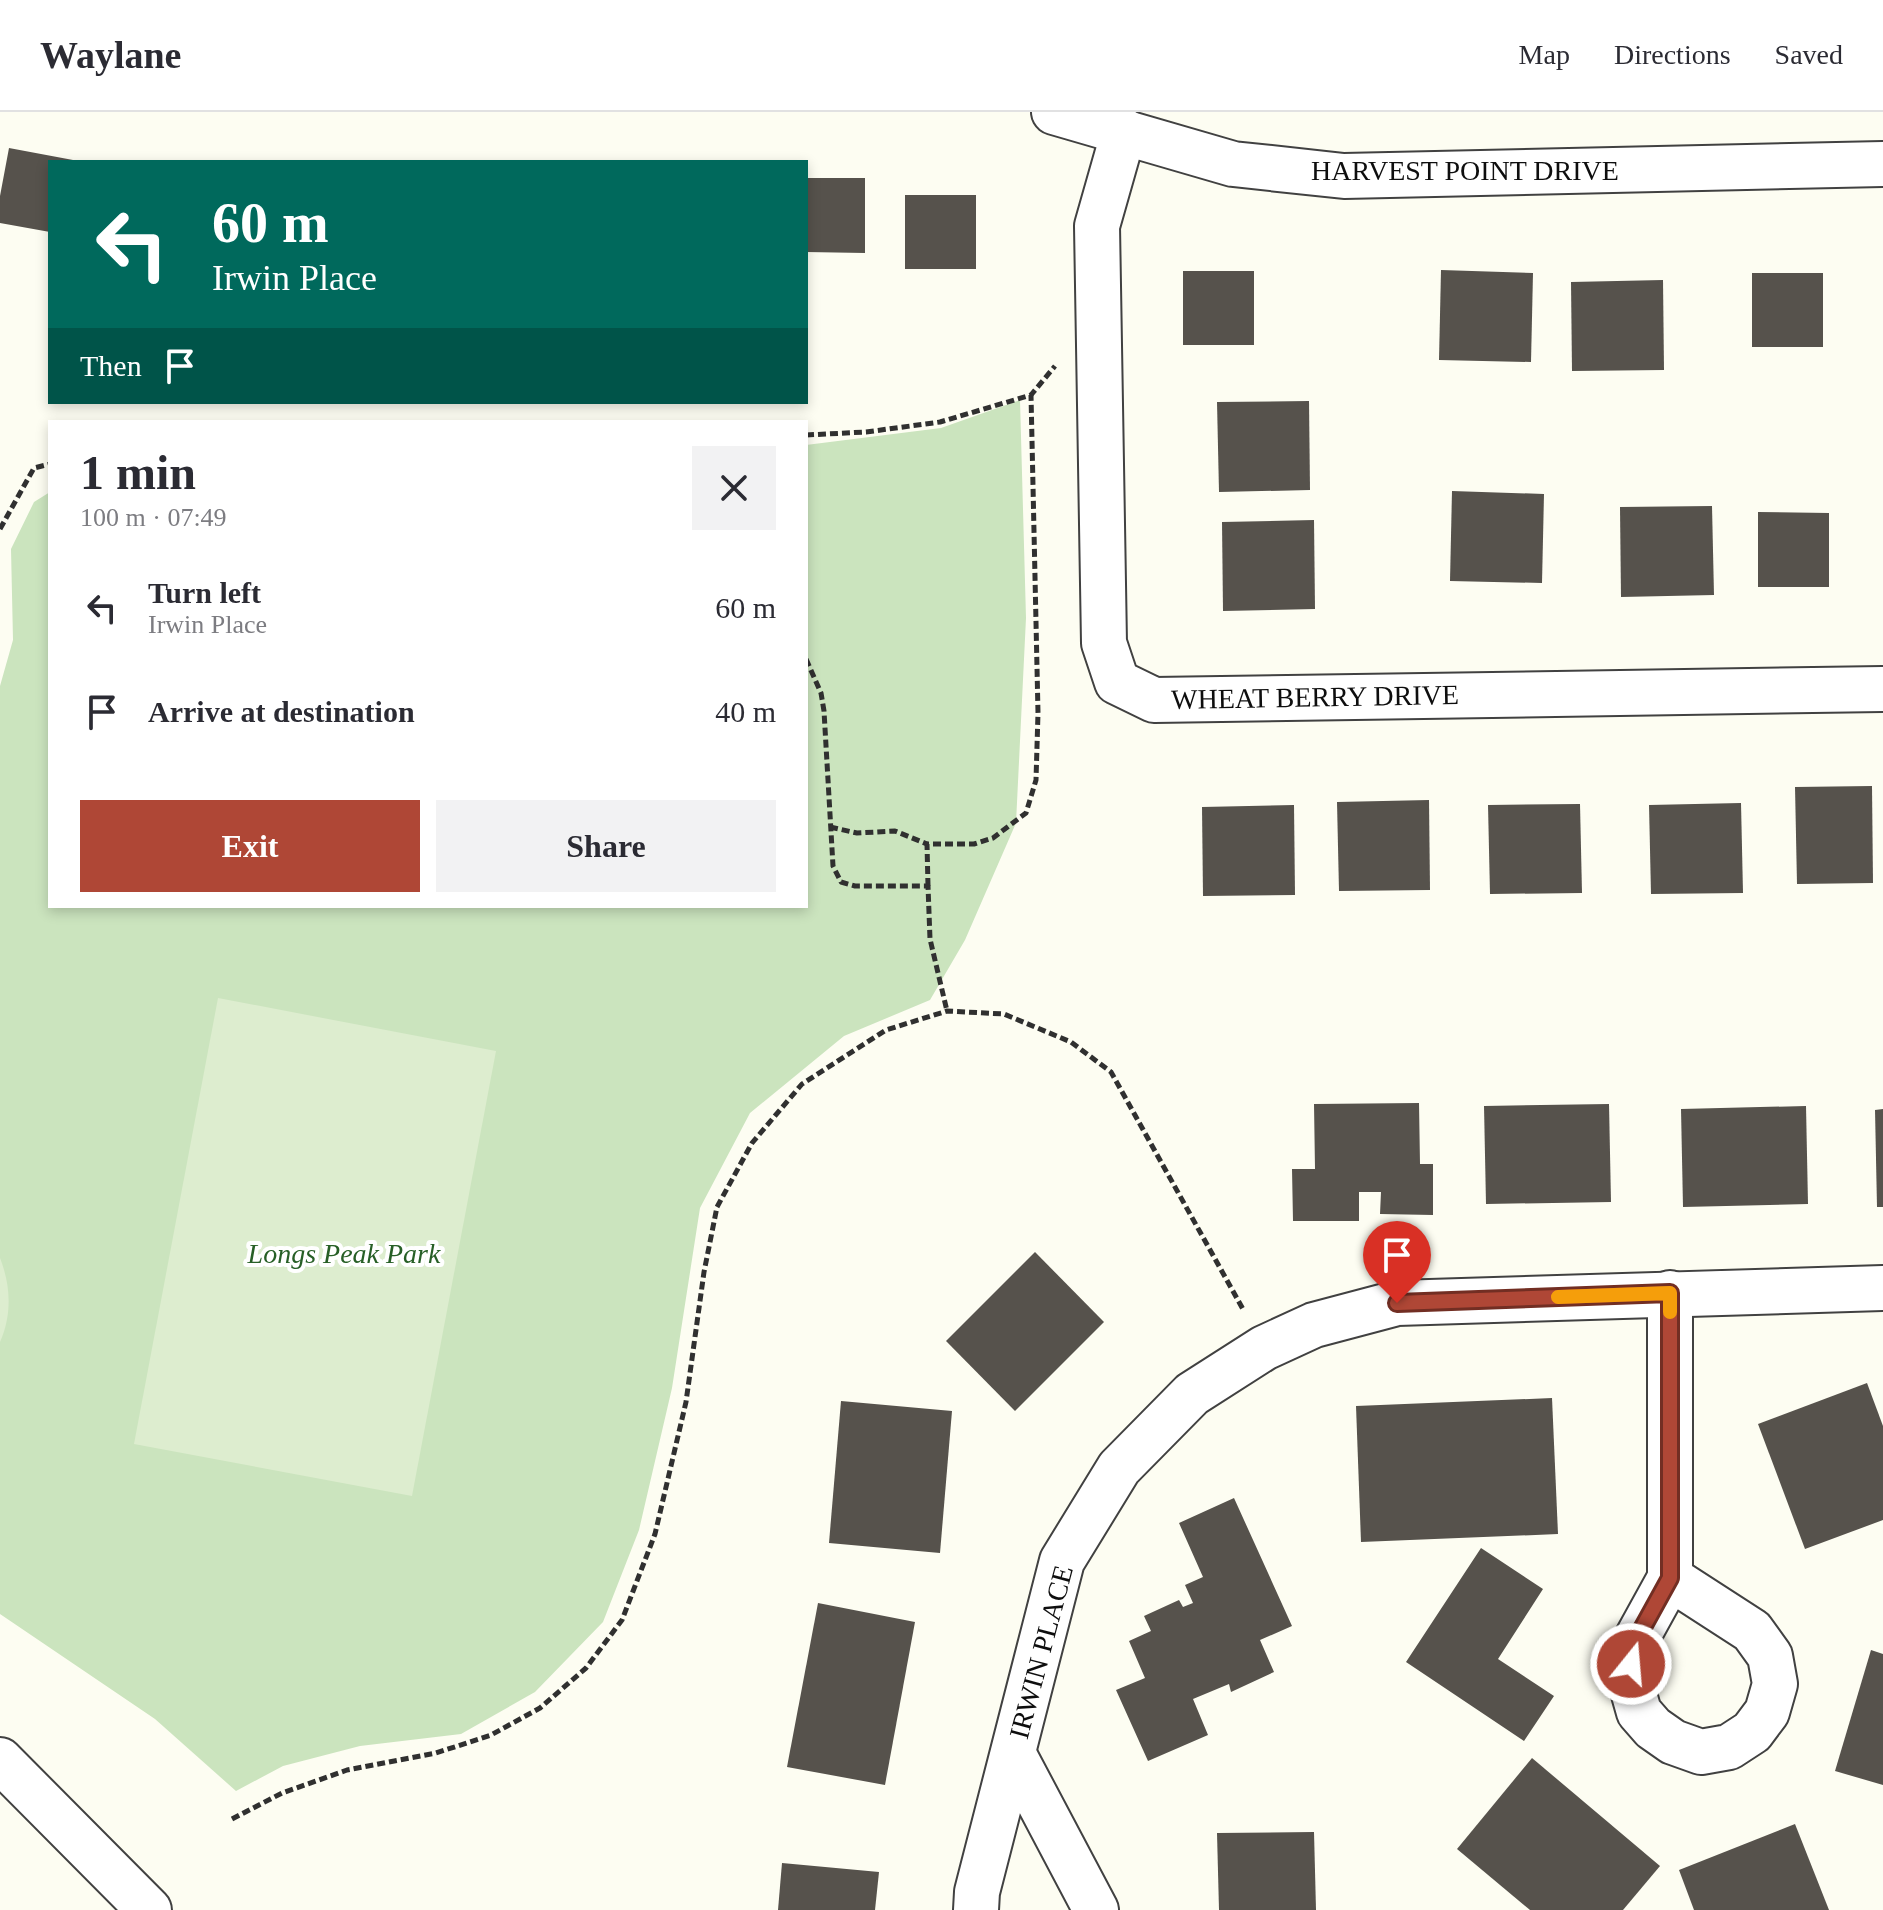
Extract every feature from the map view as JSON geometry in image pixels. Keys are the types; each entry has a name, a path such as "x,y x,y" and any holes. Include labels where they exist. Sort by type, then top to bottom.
{"street":[{"name":"HARVEST POINT DRIVE","path":"1054,112 1233,164 1344,176 1883,164"},
{"name":"WHEAT BERRY DRIVE","path":"1124,131 1097,226 1104,643 1117,682 1154,700 1883,689"},
{"name":"IRWIN PLACE","path":"976,1910 977,1892 1062,1561 1119,1468 1192,1394 1264,1348 1314,1325 1397,1303 1883,1288"},
{"path":"1670,1293 1670,1578"},
{"name":"IRWIN PLACE","path":"1014,1755 1096,1910"},
{"path":"0,1760 149,1910"}],"path":[{"path":"808,435 866,432 940,422 1031,395 1057,365"},
{"path":"830,827 857,833 895,831 927,844 974,844 993,838 1026,813 1036,780 1038,713 1031,395"},
{"path":"0,529 34,468 48,464"},
{"path":"808,664 821,693 824,711 833,866 841,882 855,886 928,886"},
{"path":"927,844 930,939 947,1011"},
{"path":"232,1819 282,1793 347,1770 436,1753 491,1735 540,1708 586,1668 622,1620 655,1534 686,1402 704,1272 717,1207 752,1143 802,1084 886,1030 947,1011 1004,1014 1071,1042 1111,1072 1264,1348"}],"green space":[{"name":"Longs Peak Park","path":"1020,400 1026,618 1016,823 965,940 930,1000 844,1036 750,1113 700,1208 672,1388 639,1530 603,1622 535,1692 461,1734 360,1746 283,1766 236,1791 155,1719 0,1614 0,686 13,640 11,549 34,502 48,493 48,908 808,908 808,445 941,428"},
{"path":"218,998 496,1051 412,1496 134,1444"},
{"path":"0,1258 9,1300 7,1321 0,1342"}],"building":[{"path":"9,148 73,160 48,160 48,232 0,223 0,196"},
{"path":"808,178 865,178 865,253 808,252"},
{"path":"905,195 976,195 976,269 905,269"},
{"path":"1441,270 1533,273 1531,362 1439,360"},
{"path":"1183,271 1254,271 1254,345 1183,345"},
{"path":"1752,273 1823,273 1823,347 1752,347"},
{"path":"1663,280 1664,370 1572,371 1571,282"},
{"path":"1309,401 1310,490 1219,492 1217,402"},
{"path":"1452,491 1544,494 1542,583 1450,581"},
{"path":"1712,506 1714,595 1621,597 1620,507"},
{"path":"1758,512 1829,513 1829,587 1758,587"},
{"path":"1314,520 1315,609 1223,611 1222,522"},
{"path":"1872,786 1873,883 1797,884 1795,787"},
{"path":"1429,800 1430,890 1339,891 1337,802"},
{"path":"1741,803 1743,893 1651,894 1649,805"},
{"path":"1580,804 1582,893 1490,894 1488,805"},
{"path":"1294,805 1295,895 1203,896 1202,807"},
{"path":"1419,1103 1420,1164 1433,1164 1433,1215 1380,1214 1381,1192 1359,1192 1359,1221 1293,1221 1292,1169 1315,1169 1314,1104"},
{"path":"1609,1104 1611,1202 1486,1204 1484,1106"},
{"path":"1806,1106 1808,1204 1683,1207 1681,1109"},
{"path":"1883,1109 1883,1207 1877,1207 1875,1110"},
{"path":"1035,1252 1104,1322 1015,1411 946,1341"},
{"path":"1867,1383 1883,1426 1883,1520 1805,1549 1758,1424"},
{"path":"1552,1398 1558,1534 1361,1542 1356,1406"},
{"path":"841,1401 952,1411 940,1553 829,1543"},
{"path":"1234,1498 1292,1626 1260,1640 1274,1672 1231,1692 1229,1684 1193,1699 1208,1735 1148,1761 1116,1690 1145,1678 1129,1641 1151,1631 1144,1616 1179,1600 1183,1607 1193,1603 1185,1585 1203,1577 1179,1523"},
{"path":"1481,1548 1543,1589 1498,1659 1554,1696 1524,1741 1406,1662"},
{"path":"818,1603 915,1622 885,1785 787,1767"},
{"path":"1871,1650 1883,1654 1883,1785 1835,1771"},
{"path":"1532,1758 1660,1866 1623,1910 1530,1910 1457,1849"},
{"path":"1795,1824 1829,1910 1694,1910 1679,1870"},
{"path":"1314,1832 1316,1910 1219,1910 1217,1833"},
{"path":"782,1863 879,1872 875,1910 778,1910"}],"slow traffic":[{"path":"1558,1297 1670,1293 1670,1312"}],"route":[{"path":"1397,1303 1670,1293 1670,1578 1632,1647 1631,1664"}]}
